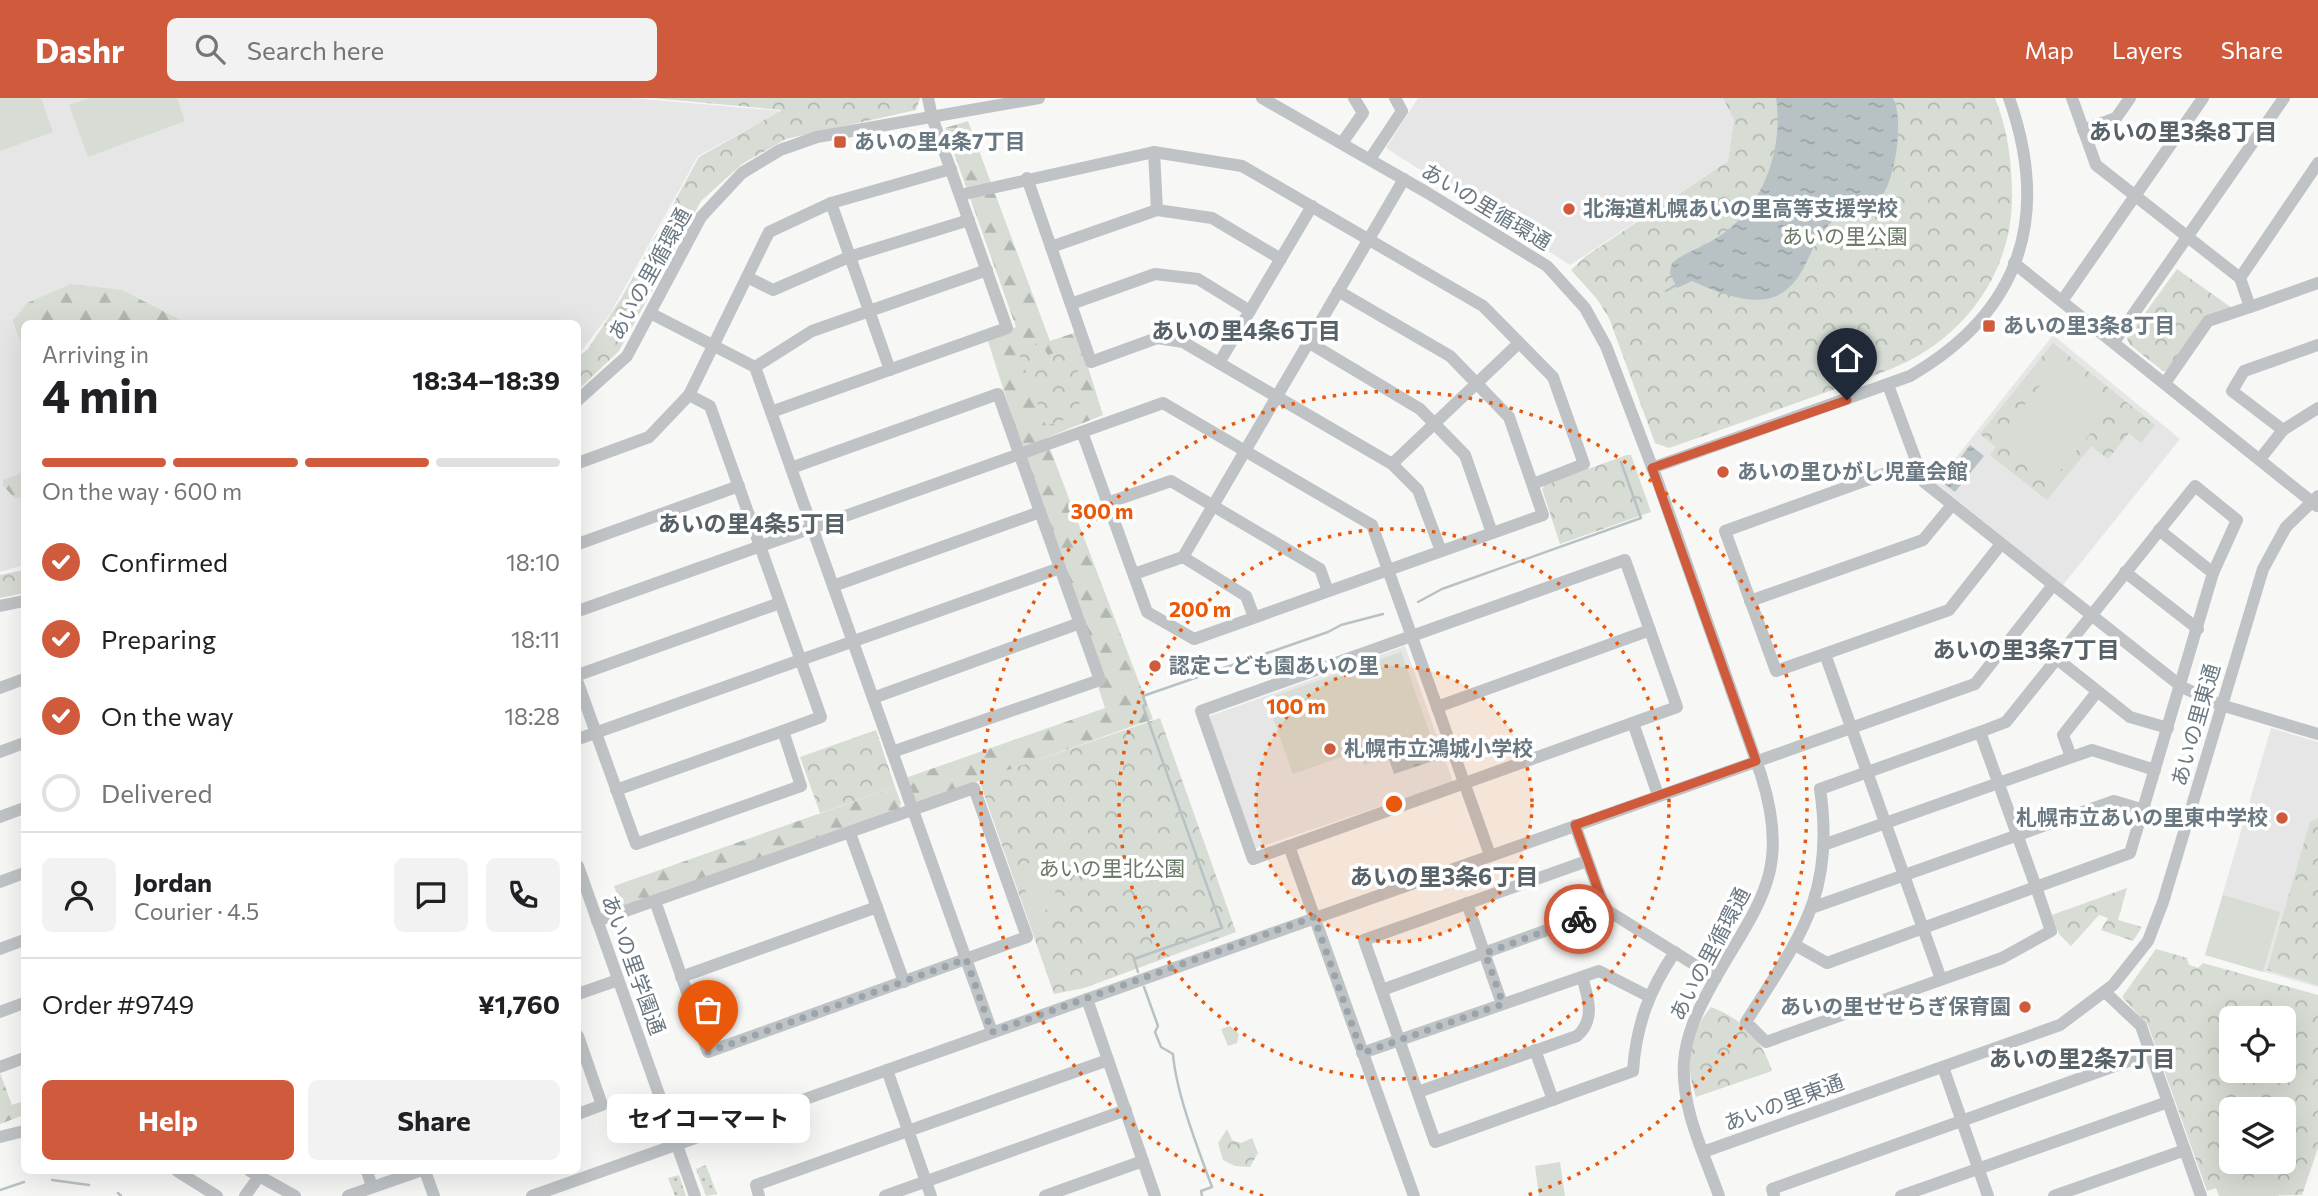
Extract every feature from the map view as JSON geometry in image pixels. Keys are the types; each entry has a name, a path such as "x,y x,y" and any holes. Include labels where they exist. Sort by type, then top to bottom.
{"street":[{"path":"771,412 1007,328 932,117 928,98"},
{"name":"あいの里循環通","path":"581,397 627,356 652,314 701,217 742,173 780,150 817,136 1039,98"},
{"name":"あいの里循環通","path":"1262,98 1370,159 1548,266 1585,308 1606,346 1756,761 1773,819 1774,858 1757,911 1695,1017 1684,1062 1690,1115 1718,1196"},
{"path":"1342,144 1363,113 1354,98"},
{"path":"1370,159 1402,111 1395,98"},
{"path":"1652,468 1888,385 1941,359 1965,339 1984,318 2006,285 2024,234 2029,196 2025,148 2009,98"},
{"path":"2071,98 2096,165 2240,278 2250,307"},
{"path":"2083,130 2116,118 2130,98"},
{"path":"2062,301 2203,98"},
{"path":"2114,342 2284,98"},
{"path":"960,195 1154,152 1242,166 1483,306 1553,377 1584,464 1533,484"},
{"path":"1154,152 1157,210"},
{"path":"2240,278 2318,163"},
{"path":"581,462 649,437 689,395 769,232 831,203 951,169"},
{"path":"1027,178 1091,362 1157,338 1183,342 1392,464 1418,490 1441,551"},
{"path":"1134,575 1183,556 1404,179"},
{"path":"831,203 890,370"},
{"path":"1219,363 1311,206"},
{"path":"1051,247 1157,210 1212,218 1280,259"},
{"path":"747,277 773,290 849,257 969,220"},
{"path":"2014,262 2316,501"},
{"path":"755,367 812,331 987,270"},
{"path":"1071,304 1155,274 1198,279 1250,311"},
{"path":"2165,383 2208,321 2318,283"},
{"path":"1082,432 1147,612 1194,639 1544,514 1509,417 1450,356 1338,291"},
{"path":"652,314 755,367 992,1032"},
{"path":"1308,342 1420,409 1465,455 1492,533"},
{"path":"1392,464 1519,343"},
{"path":"2283,430 2232,391 2244,371 2318,345"},
{"path":"1888,385 1924,482 1952,505 2182,687 2221,705 2318,734"},
{"path":"791,468 998,394 1080,623 1100,680 892,752"},
{"path":"616,790 821,717 710,406 689,395"},
{"path":"581,610 1163,403 1372,525 1490,855"},
{"path":"2260,459 2283,430 2318,408"},
{"path":"1917,462 1725,531 1776,671 1949,610 2001,544"},
{"path":"1107,503 1171,481 1320,569 1328,591"},
{"path":"581,543 739,486"},
{"path":"1795,945 1827,963 1922,928 2036,887 2130,853 2182,687 2213,573 2237,520 2195,486 2006,722 1820,789 1826,844 1814,906 1795,945 1746,1022 1766,1042 2002,958 2051,931 2036,887 1980,733"},
{"name":"あいの里東通","path":"1703,1152 2060,1025 2105,992 2148,941 2187,823 2263,569 2286,527 2316,501"},
{"path":"1750,601 1923,540 1952,505"},
{"path":"833,586 1040,512"},
{"path":"2159,530 2213,573"},
{"path":"1183,556 1246,596 1254,617"},
{"path":"1625,560 1677,707 1252,859 1200,711 1412,636 1625,560"},
{"path":"581,738 1060,568"},
{"path":"2125,572 2198,629"},
{"path":"532,1196 1975,684 2053,585"},
{"path":"0,606 21,602"},
{"path":"581,674 780,603"},
{"path":"873,698 1080,623"},
{"path":"1437,707 1650,630"},
{"path":"1825,654 1941,979"},
{"path":"2057,659 2130,717 2168,728"},
{"path":"0,688 21,680"},
{"path":"581,691 636,844 801,786 783,731"},
{"path":"2071,757 2063,735 2097,692"},
{"path":"1633,723 1658,795"},
{"path":"0,752 21,744"},
{"path":"1826,844 2092,750 2155,770"},
{"path":"597,922 655,901 850,833 974,788 1027,937 708,1052 655,901"},
{"path":"1814,906 2114,801 2187,823"},
{"path":"0,817 21,809"},
{"path":"1575,825 1605,909 1716,978"},
{"path":"850,833 904,982"},
{"path":"1289,846 1413,1196"},
{"path":"1587,861 1364,940 1435,1142 1633,1071 1635,1048 1648,996 1675,953"},
{"path":"0,882 21,874"},
{"name":"あいの里学園通","path":"581,875 695,1196"},
{"path":"1467,903 1503,1004"},
{"path":"681,977 877,907"},
{"path":"1381,990 1605,909"},
{"path":"0,949 21,941"},
{"path":"1362,1053 1604,971 1648,996"},
{"path":"1418,1092 1581,1033 1591,1004 1582,977"},
{"path":"581,993 618,980"},
{"path":"2105,992 2141,1026 2201,1196"},
{"path":"1087,999 1156,1196"},
{"path":"0,1012 21,1004"},
{"path":"1535,1050 1553,1100"},
{"path":"1774,1196 1772,1188 2151,1053"},
{"path":"581,1055 602,1105 581,1113"},
{"path":"0,1067 21,1059"},
{"path":"759,1196 756,1185 1108,1060"},
{"path":"1943,1067 1988,1196"},
{"path":"887,1070 931,1196"},
{"path":"1901,1196 2168,1102"},
{"path":"885,1196 1126,1110"},
{"path":"0,1137 21,1132"},
{"path":"2054,1196 2185,1150"},
{"path":"1045,1196 1143,1161"},
{"path":"182,1174 216,1196"},
{"path":"245,1196 256,1174"},
{"path":"260,1174 295,1196"},
{"path":"368,1174 372,1187"},
{"path":"348,1196 410,1174"},
{"path":"426,1174 434,1196"}],"shaded area":[{"path":"0,98 632,98 781,111 698,156 610,314 581,351 581,320 21,320 21,566 0,572"},
{"name":"北海道札幌あいの里高等支援学校","path":"1418,98 1723,98 1734,120 1728,161 1570,265 1386,148"},
{"path":"2053,335 2180,439 2063,585 1936,483"},
{"name":"札幌市立鴻城小学校","path":"1405,646 1453,782 1254,849 1207,717"},
{"name":"札幌市立あいの里東中学校","path":"2271,728 2318,742 2318,987 2205,955"}],"green space":[{"path":"0,98 41,98 53,132 0,151"},
{"path":"89,98 177,98 185,121 88,157 69,105"},
{"path":"652,98 920,98 916,110 786,139 742,164 701,201 619,351 581,387 581,355 588,349 622,297 699,157 782,110"},
{"name":"あいの里公園","path":"1723,98 1995,98 2010,159 2010,224 2004,250 1981,297 1965,318 1924,352 1878,374 1669,448 1655,443 1609,318 1597,299 1571,270 1586,256 1728,161 1734,120"},
{"path":"968,121 1050,341 1077,332 1103,415 1046,438 1153,719 905,807 897,781 1105,708 987,338 1016,327 945,128"},
{"path":"2177,269 2232,308 2202,319 2167,371 2163,371 2129,344 2127,338"},
{"path":"71,284 122,290 180,320 21,320 21,343 13,321 27,303"},
{"path":"1040,342 1048,355 1070,347 1078,371 1075,378 1082,398 1072,417 1046,426 1018,351"},
{"path":"2053,343 2155,425 2141,443 2129,433 2108,459 2091,446 2047,500 1990,455 1996,447 1980,434"},
{"path":"2057,365 2110,409 2051,482 1997,438"},
{"path":"1631,455 1651,512 1560,544 1542,489 1546,484"},
{"path":"21,473 21,497 15,498 3,486 3,480"},
{"path":"21,571 21,594 0,598 0,575"},
{"path":"1401,652 1432,740 1364,765 1358,751 1293,774 1266,699"},
{"name":"あいの里北公園","path":"1160,718 1236,932 1084,988 1054,994 979,780"},
{"path":"876,730 895,787 820,813 800,757"},
{"path":"895,787 901,803 899,810 625,906 620,904 614,886"},
{"path":"2318,818 2318,985 2267,970 2310,822"},
{"path":"1043,858 1060,905 1034,914 1017,867"},
{"path":"2127,888 2118,920 2142,927 2133,941 2101,930 2108,918 2099,915 2071,946 2059,934 2052,915"},
{"path":"2223,895 2280,912 2263,972 2205,955"},
{"path":"2156,949 2187,958 2189,965 2198,968 2203,963 2318,995 2318,1148 2302,1195 2219,1196 2216,1188 2207,1191 2148,1025 2122,997"},
{"path":"1711,1007 1733,1018 1750,1032 1763,1050 1772,1071 1696,1097 1690,1073 1693,1038"},
{"path":"1230,1026 1239,1034 1237,1043 1228,1046 1221,1029"},
{"path":"0,1073 12,1105 21,1102 21,1116 0,1124"},
{"path":"1227,1129 1232,1140 1241,1143 1252,1138 1258,1153 1250,1167 1235,1166 1223,1160 1218,1143"},
{"path":"1560,1162 1565,1196 1539,1196 1535,1166"},
{"path":"706,1165 717,1194 706,1196 696,1169"},
{"path":"2262,1174 2271,1174 2279,1196 2223,1196 2220,1189"},
{"path":"679,1175 686,1196 675,1196 668,1178"}],"water":[{"path":"1776,98 1893,98 1898,139 1892,173 1886,188 1879,200 1871,206 1834,220 1818,239 1792,285 1774,297 1743,299 1692,281 1677,288 1670,273 1672,263 1731,227 1757,196 1773,159 1778,118"},
{"path":"1970,445 1984,456 1955,492 1942,482"},
{"path":"1433,743 1439,759 1394,774 1389,759"}],"waterway":[{"path":"1666,291 1678,284"},
{"path":"1418,602 1442,589 1641,518 1621,462"},
{"path":"1138,972 1134,959 1222,928 1143,706 1146,705 1143,696 1328,632 1341,625 1383,614"},
{"path":"1144,987 1158,1026 1155,1032 1161,1047 1173,1054 1183,1103 1212,1187 1201,1191 1202,1196"},
{"path":"52,1180 89,1185"},
{"path":"0,1190 24,1182"},
{"path":"118,1193 121,1196"}],"way so far":[{"path":"708,1052 966,959 992,1032 1314,917 1362,1053 1503,1004 1485,953 1579,919"}],"place":[{"name":"あいの里4条7丁目","path":"840,142"},
{"name":"北海道札幌あいの里高等支援学校","path":"1569,209"},
{"name":"あいの里3条8丁目","path":"1989,326"},
{"name":"あいの里ひがし児童会館","path":"1723,472"},
{"name":"認定こども園あいの里","path":"1155,666"},
{"name":"札幌市立鴻城小学校","path":"1330,749"},
{"name":"札幌市立あいの里東中学校","path":"2282,818"},
{"name":"あいの里せせらぎ保育園","path":"2025,1007"},
{"name":"セイコーマート","path":"708,1052"}],"district":[{"name":"あいの里3条8丁目","path":"2183,132"},
{"name":"あいの里4条6丁目","path":"1246,331"},
{"name":"あいの里4条5丁目","path":"752,524"},
{"name":"あいの里3条7丁目","path":"2026,650"},
{"name":"あいの里3条6丁目","path":"1444,877"},
{"name":"あいの里2条7丁目","path":"2082,1059"}],"route":[{"path":"1579,919 1605,909 1575,825 1756,761 1652,468 1847,400"}]}
